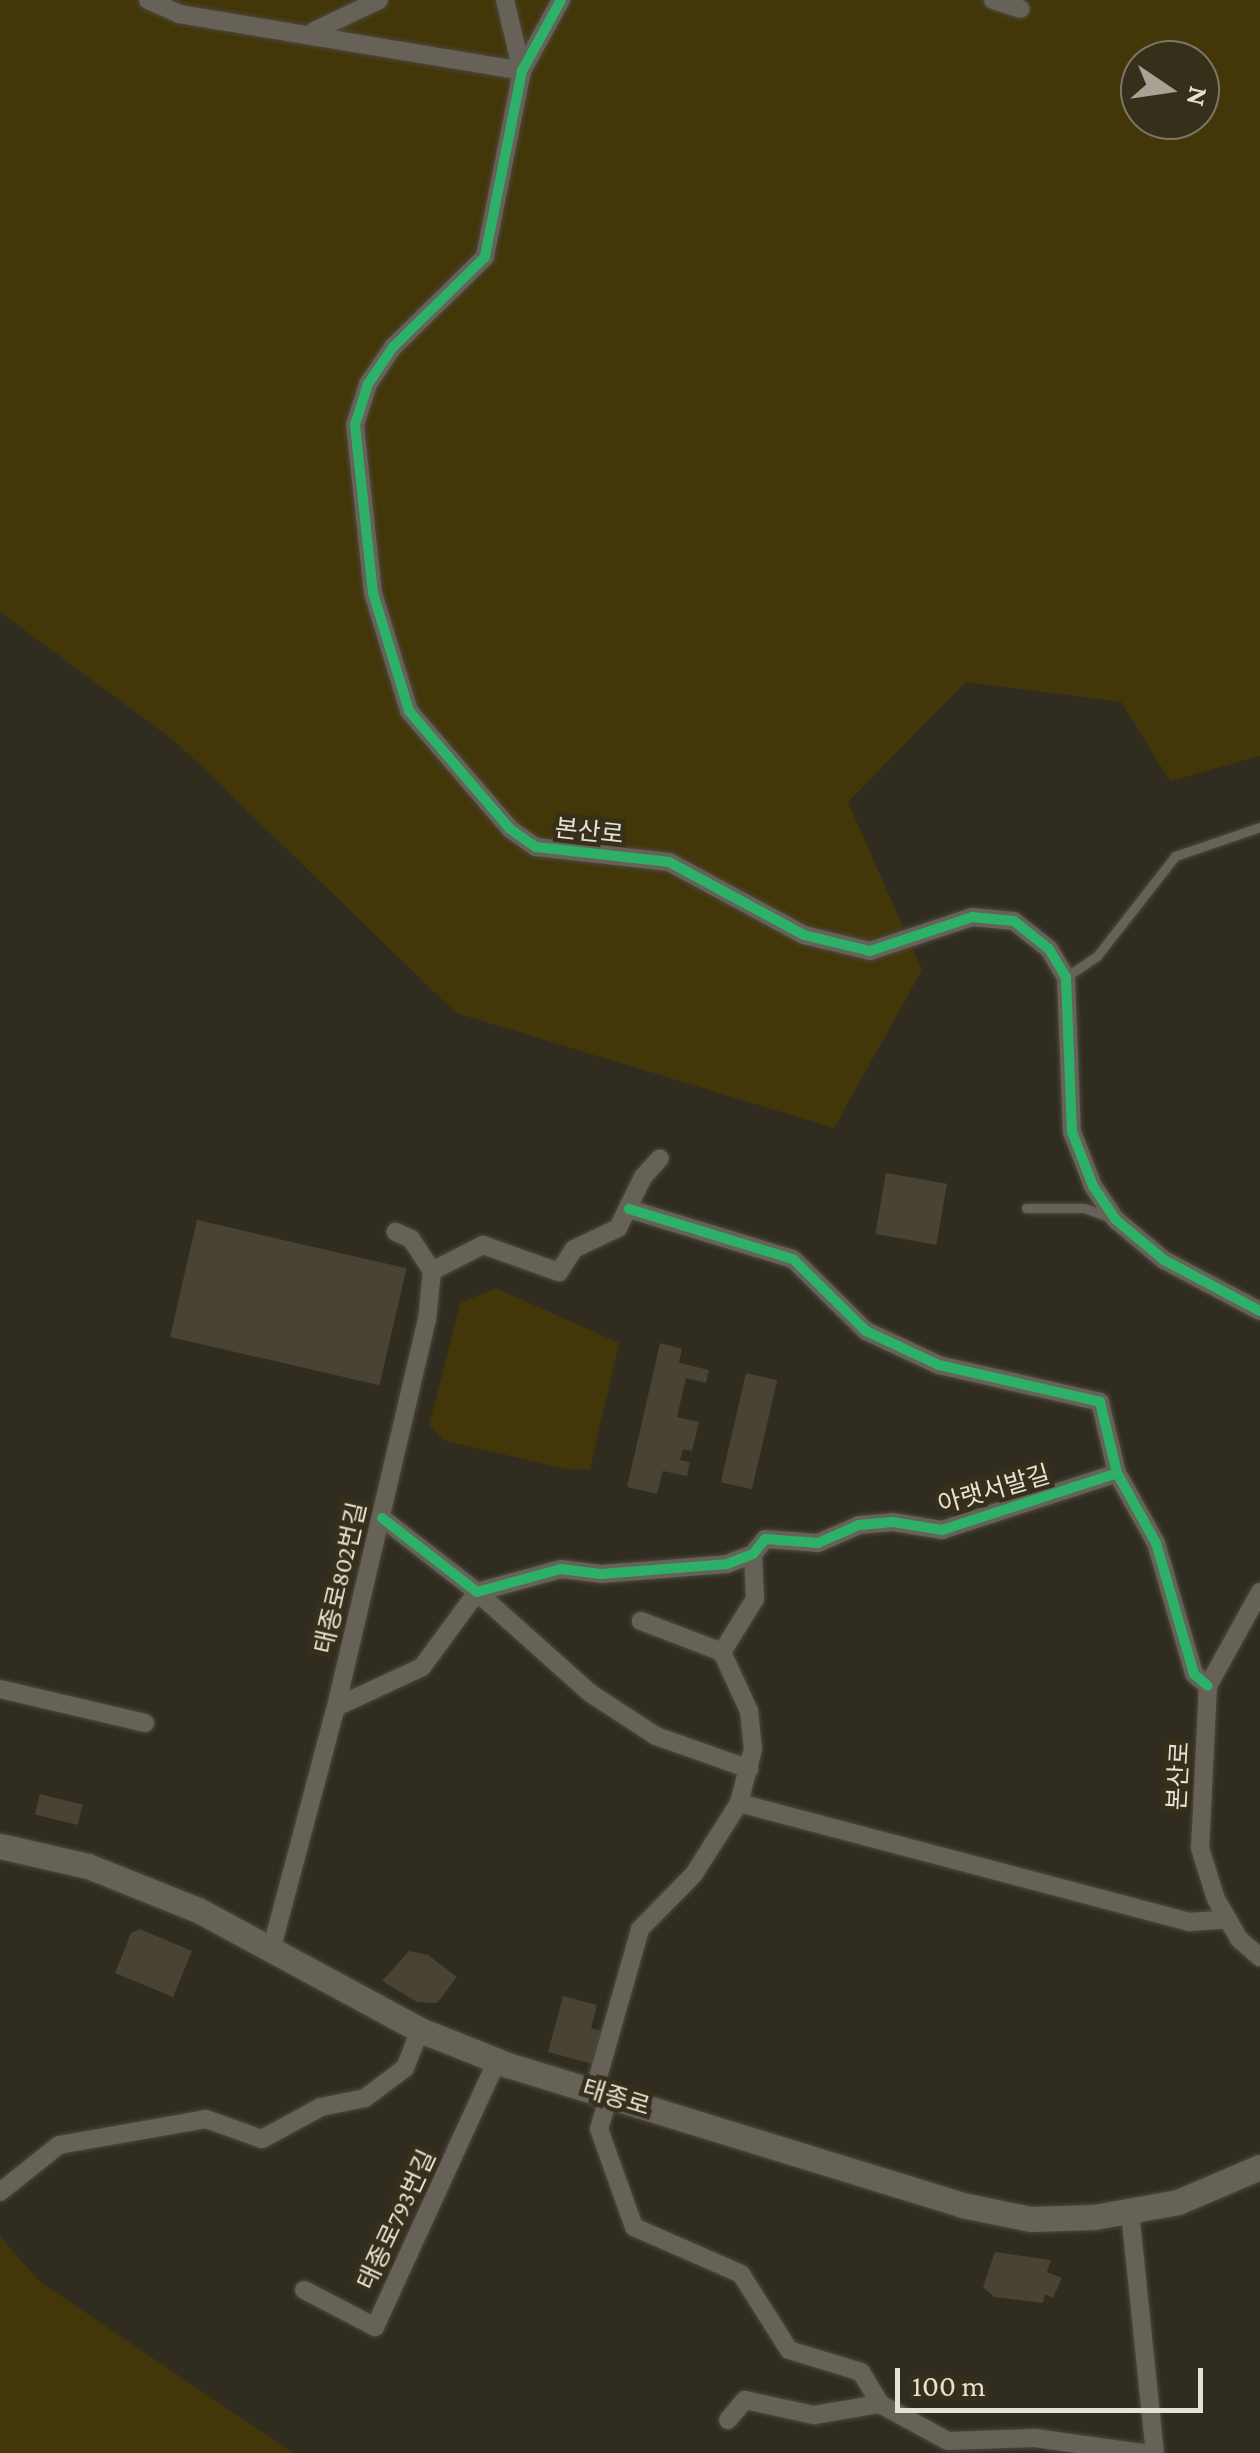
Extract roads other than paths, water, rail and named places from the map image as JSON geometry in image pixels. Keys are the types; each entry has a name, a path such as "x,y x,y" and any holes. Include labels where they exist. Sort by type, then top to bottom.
{"main road":[{"name":"태종로","path":"0,1846 88,1866 272,1947 420,2030 498,2061 962,2205 1031,2218 1130,2212 1178,2202 1260,2168"}],"street":[{"path":"148,0 178,14 313,31 522,70 505,0"},
{"path":"313,31 378,0"},
{"name":"본산로","path":"561,0 522,70 485,258 393,347 368,384 355,424 372,593 409,711 510,829 536,846 669,862 804,935 870,951 972,917 1014,921 1048,949 1066,977"},
{"path":"994,0 1021,9"},
{"path":"1066,977 1072,1132 1114,1219 1164,1260 1260,1311"},
{"path":"396,1232 411,1238 432,1271 483,1244 559,1272 574,1249 618,1228 660,1158"},
{"path":"628,1208 793,1260 866,1331 939,1366 1100,1402 1118,1472 1156,1544 1194,1674 1208,1686"},
{"name":"태종로802번길","path":"272,1947 382,1518 432,1271"},
{"name":"아랫서발길","path":"476,1592 562,1568 601,1574 726,1564 759,1547 818,1543 859,1525 893,1522 942,1530 1118,1472"},
{"path":"382,1518 476,1592 590,1693 656,1736 749,1769"},
{"path":"722,1652 756,1599 759,1547"},
{"path":"336,1707 422,1667 476,1592"},
{"name":"본산로","path":"1258,1599 1208,1686 1200,1848 1228,1919 1258,1954"},
{"path":"641,1622 722,1652 750,1711 749,1769 739,1802 694,1874 640,1929 602,2093 598,2129 634,2227 741,2274 789,2350 861,2372 880,2404 948,2441 1035,2438 1142,2453"},
{"path":"0,1689 146,1723"},
{"path":"739,1802 1189,1922 1228,1919"},
{"path":"0,2192 58,2145 206,2119 262,2139 320,2107 365,2098 405,2068 420,2030"},
{"name":"태종로793번길","path":"304,2290 375,2327 498,2061"},
{"path":"1130,2212 1155,2453"},
{"path":"728,2420 745,2400 814,2415 880,2404"}],"lane":[{"path":"1066,977 1097,956 1175,856 1260,826"},
{"path":"1026,1208 1084,1208 1114,1219"}]}
